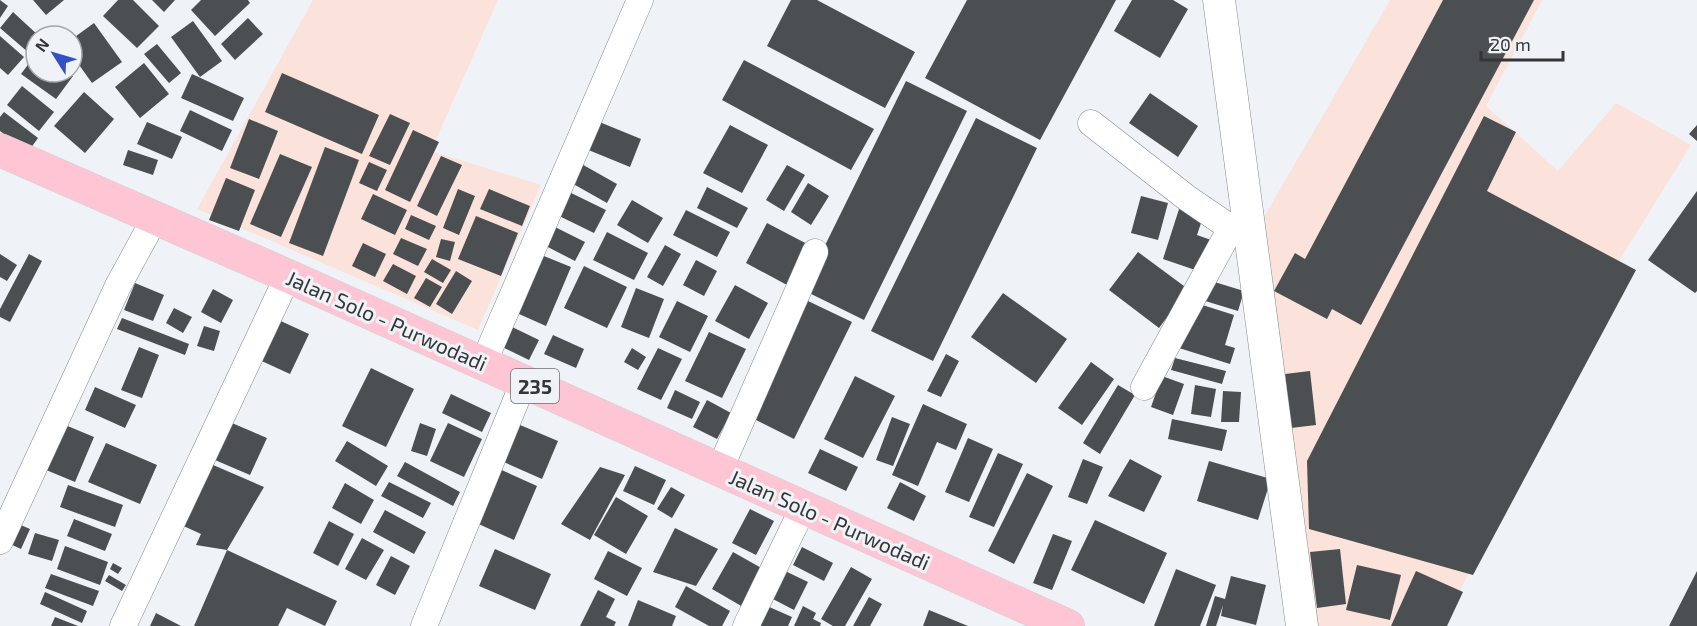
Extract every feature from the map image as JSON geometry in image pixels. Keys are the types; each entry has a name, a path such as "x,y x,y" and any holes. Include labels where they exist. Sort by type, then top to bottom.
{"main road":[{"name":"Jalan Solo - Purwodadi","path":"0,150 524,381 1068,626"}],"street":[{"path":"483,364 640,0"},
{"path":"1219,0 1241,235 1302,626"},
{"path":"1092,123 1187,198 1241,235"},
{"path":"0,541 118,286 155,218"},
{"path":"1143,387 1241,235"},
{"path":"720,469 815,252"},
{"path":"123,626 288,276"},
{"path":"424,626 524,381"},
{"path":"746,626 804,506"}],"shaded area":[{"path":"313,0 498,0 431,151 541,185 478,330 197,209"},
{"path":"1390,0 1542,0 1486,106 1558,171 1616,103 1691,145 1619,261 1443,626 1300,626 1250,241"}],"building":[{"path":"0,0 8,6 0,18"},
{"path":"33,0 64,0 46,15"},
{"path":"118,0 133,0 159,26 137,48 103,16"},
{"path":"152,0 175,0 164,12"},
{"path":"201,0 248,0 250,3 215,36 191,10"},
{"path":"791,0 817,0 915,52 885,108 767,46"},
{"path":"967,0 1116,0 1040,140 925,78"},
{"path":"1132,0 1173,0 1188,9 1160,58 1114,31"},
{"path":"1443,0 1534,0 1361,325 1332,309 1327,319 1274,291 1295,253 1305,259"},
{"path":"13,12 26,24 24,24 24,49 0,28"},
{"path":"248,18 263,34 235,60 221,44"},
{"path":"193,21 222,61 200,77 171,37"},
{"path":"94,23 122,62 92,83 84,72 84,30"},
{"path":"0,36 24,57 8,75 0,68"},
{"path":"157,44 181,73 169,83 144,54"},
{"path":"744,60 874,129 851,170 722,100"},
{"path":"144,63 169,94 140,118 115,87"},
{"path":"282,73 379,115 362,154 265,112"},
{"path":"192,74 244,98 233,121 181,98"},
{"path":"906,81 967,111 864,320 803,290"},
{"path":"35,84 67,84 56,99"},
{"path":"22,86 54,112 39,131 7,105"},
{"path":"84,92 114,119 85,153 54,126"},
{"path":"1150,93 1198,126 1178,157 1129,123"},
{"path":"190,110 232,130 222,151 180,131"},
{"path":"4,112 38,138 28,152 0,131 0,117"},
{"path":"390,114 410,123 390,165 369,156"},
{"path":"1484,116 1516,132 1487,191 1636,270 1473,575 1309,529 1307,461"},
{"path":"976,118 1037,148 933,361 871,331"},
{"path":"249,119 278,131 259,179 230,168"},
{"path":"597,121 641,139 630,167 586,149"},
{"path":"147,122 182,137 172,159 137,144"},
{"path":"730,125 768,145 742,193 703,173"},
{"path":"1697,125 1697,141 1689,134"},
{"path":"413,130 439,142 410,202 385,190"},
{"path":"325,147 359,160 323,256 289,243"},
{"path":"128,150 158,160 153,175 123,165"},
{"path":"280,154 312,167 281,237 250,224"},
{"path":"441,156 462,165 437,216 417,206"},
{"path":"369,162 387,170 377,191 359,183"},
{"path":"578,162 617,184 607,203 568,181"},
{"path":"787,165 805,175 784,211 766,200"},
{"path":"226,178 255,190 239,231 209,220"},
{"path":"808,183 829,196 811,225 791,212"},
{"path":"707,187 748,208 737,228 697,208"},
{"path":"458,189 475,196 459,235 443,228"},
{"path":"489,189 530,206 522,226 480,209"},
{"path":"565,190 606,210 594,233 553,213"},
{"path":"1697,191 1697,291 1695,293 1648,260"},
{"path":"373,194 407,210 395,235 361,219"},
{"path":"1141,196 1168,203 1158,240 1131,233"},
{"path":"632,200 663,218 648,243 617,225"},
{"path":"1180,206 1204,214 1197,235 1211,240 1201,272 1163,259"},
{"path":"686,210 730,232 717,257 673,235"},
{"path":"411,215 436,226 429,240 405,229"},
{"path":"476,216 518,233 501,276 458,259"},
{"path":"547,223 585,242 575,261 538,242"},
{"path":"767,223 809,245 787,285 746,263"},
{"path":"607,232 648,253 634,280 593,260"},
{"path":"401,238 427,249 418,266 393,254"},
{"path":"441,239 455,242 450,261 436,257"},
{"path":"363,243 386,254 375,277 352,266"},
{"path":"665,245 681,254 663,286 647,277"},
{"path":"534,252 571,267 546,326 510,310"},
{"path":"1138,252 1188,289 1159,328 1109,290"},
{"path":"0,254 17,265 7,281 0,277"},
{"path":"29,254 42,261 10,322 0,317 0,309"},
{"path":"432,259 451,270 443,283 424,272"},
{"path":"696,260 717,271 704,296 683,285"},
{"path":"393,264 416,276 407,294 383,281"},
{"path":"584,266 627,287 607,328 564,308"},
{"path":"456,271 472,281 452,314 436,304"},
{"path":"426,278 442,287 430,307 414,298"},
{"path":"1208,280 1244,291 1238,311 1202,300"},
{"path":"135,283 164,295 153,321 124,310"},
{"path":"735,285 768,303 749,339 715,321"},
{"path":"636,288 664,299 649,338 621,327"},
{"path":"213,289 233,300 221,323 201,312"},
{"path":"1003,293 1067,339 1036,383 971,337"},
{"path":"677,301 708,316 690,352 659,337"},
{"path":"808,301 852,322 794,439 750,417"},
{"path":"1193,302 1234,315 1225,345 1235,348 1230,364 1179,348"},
{"path":"174,308 192,317 183,333 166,323"},
{"path":"272,317 309,334 290,374 253,357"},
{"path":"122,318 189,344 185,355 117,329"},
{"path":"506,324 539,340 529,360 496,344"},
{"path":"204,326 220,331 214,351 197,346"},
{"path":"709,332 746,349 722,398 685,381"},
{"path":"553,335 584,349 576,368 544,354"},
{"path":"139,347 159,355 142,398 121,390"},
{"path":"632,348 646,357 638,370 624,362"},
{"path":"658,348 682,359 661,400 637,389"},
{"path":"946,354 959,361 941,397 927,391"},
{"path":"1175,358 1226,371 1222,384 1171,370"},
{"path":"1091,362 1114,379 1082,425 1058,408"},
{"path":"371,368 414,389 386,447 342,426"},
{"path":"1310,371 1316,425 1291,428 1285,374"},
{"path":"855,376 895,396 863,458 824,439"},
{"path":"1162,376 1184,384 1173,415 1151,407"},
{"path":"1118,385 1135,395 1100,454 1083,443"},
{"path":"1195,385 1216,389 1211,417 1191,414"},
{"path":"95,387 136,405 125,428 85,410"},
{"path":"675,390 700,402 692,419 667,408"},
{"path":"1223,391 1241,392 1239,422 1221,422"},
{"path":"451,394 491,413 482,432 442,413"},
{"path":"707,400 731,413 717,439 693,427"},
{"path":"923,404 967,424 956,450 937,442 918,486 892,475"},
{"path":"892,417 910,424 893,466 876,460"},
{"path":"1172,419 1227,430 1222,451 1168,439"},
{"path":"225,420 267,438 250,475 208,457"},
{"path":"58,422 94,437 75,482 39,467"},
{"path":"513,422 558,441 542,479 497,459"},
{"path":"420,423 436,429 427,456 411,451"},
{"path":"448,423 482,439 464,477 430,461"},
{"path":"968,438 993,449 969,502 945,492"},
{"path":"347,441 388,466 376,486 335,461"},
{"path":"106,443 157,465 140,504 88,482"},
{"path":"820,449 858,467 846,491 808,473"},
{"path":"998,453 1023,464 994,527 969,517"},
{"path":"1083,459 1103,467 1087,504 1068,497"},
{"path":"1130,459 1162,476 1144,512 1108,496"},
{"path":"204,461 264,487 227,550 196,545 201,534 177,523"},
{"path":"1209,461 1271,479 1258,520 1197,501"},
{"path":"405,462 460,492 453,506 397,476"},
{"path":"635,466 666,480 654,505 623,491"},
{"path":"495,467 537,486 514,540 472,521"},
{"path":"600,467 625,475 590,540 561,524"},
{"path":"1027,473 1053,486 1014,564 988,551"},
{"path":"389,482 431,503 423,518 381,496"},
{"path":"900,482 926,496 914,521 887,508"},
{"path":"345,483 374,500 361,524 332,508"},
{"path":"68,485 123,505 115,527 60,507"},
{"path":"671,487 685,495 672,518 657,509"},
{"path":"616,497 648,516 626,554 594,535"},
{"path":"750,509 774,521 756,555 732,543"},
{"path":"385,510 426,532 414,554 373,532"},
{"path":"74,519 112,534 105,551 67,536"},
{"path":"1095,520 1167,553 1144,604 1071,570"},
{"path":"329,521 354,534 338,566 313,553"},
{"path":"16,523 30,529 21,549 8,543"},
{"path":"675,528 718,549 696,586 653,572"},
{"path":"35,533 59,540 52,561 28,554"},
{"path":"1053,534 1072,541 1052,590 1033,583"},
{"path":"362,538 384,550 366,580 345,569"},
{"path":"65,546 108,562 100,585 57,569"},
{"path":"802,547 833,563 824,581 793,565"},
{"path":"495,549 551,574 535,610 479,586"},
{"path":"1340,549 1346,604 1317,608 1310,552"},
{"path":"227,550 337,601 325,626 287,608 278,626 194,626"},
{"path":"608,551 642,568 627,596 594,579"},
{"path":"733,552 765,570 743,607 712,589"},
{"path":"391,556 410,566 395,595 376,585"},
{"path":"113,563 122,568 118,574 110,569"},
{"path":"1357,565 1401,575 1390,620 1346,610"},
{"path":"851,567 872,579 845,626 833,626 821,619"},
{"path":"1176,569 1216,585 1200,626 1154,626"},
{"path":"783,570 808,582 794,610 769,597"},
{"path":"1416,571 1463,592 1447,626 1391,626"},
{"path":"1697,571 1697,626 1669,626"},
{"path":"51,574 99,591 93,606 45,588"},
{"path":"109,575 126,585 122,591 105,581"},
{"path":"1231,576 1266,585 1256,625 1221,616 1223,605 1216,626 1206,626 1215,596 1225,599"},
{"path":"686,586 730,611 722,626 709,626 675,607"},
{"path":"598,590 615,599 606,617 616,622 614,626 580,626"},
{"path":"45,592 87,611 82,623 40,604"},
{"path":"869,597 882,604 870,626 853,626"},
{"path":"638,600 676,616 672,626 628,626"},
{"path":"767,606 792,617 788,626 758,626"},
{"path":"803,606 816,613 813,619 821,623 820,626 794,626"},
{"path":"929,610 968,626 923,626"},
{"path":"156,613 181,626 150,626"},
{"path":"55,617 78,626 51,626"}]}
